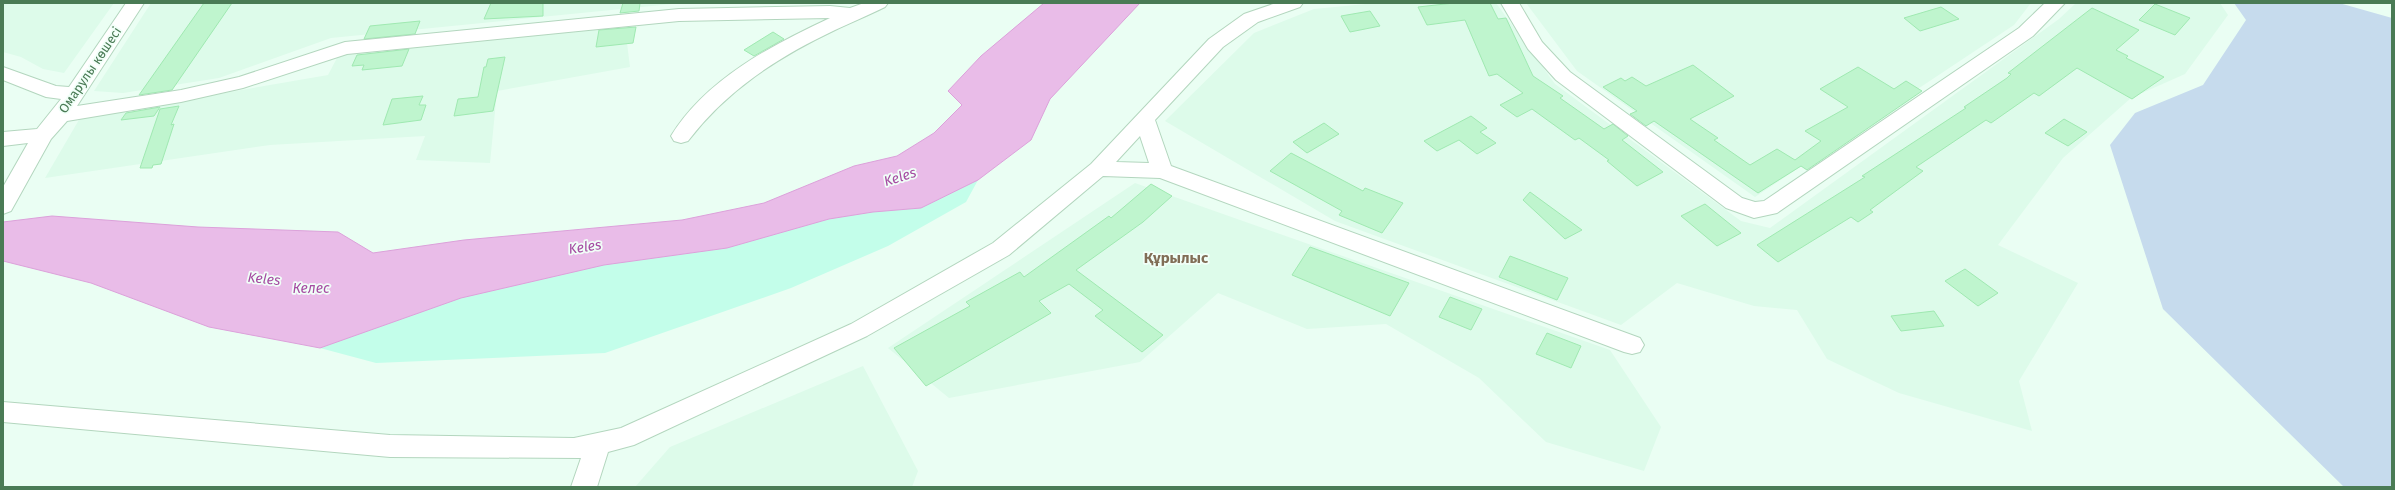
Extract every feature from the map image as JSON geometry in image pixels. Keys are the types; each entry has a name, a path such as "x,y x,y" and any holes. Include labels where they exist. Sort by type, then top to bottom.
{"street":[{"name":"Омарулы көшесі","path":"8,198 43,135 62,115 74,94 135,3"},
{"path":"681,136 696,115 712,100 751,70 810,35 879,3"},
{"path":"3,412 390,446 574,449 625,438 859,330 1001,249 1098,169 1216,43 1251,18 1294,3"},
{"path":"1510,3 1535,45 1563,76 1734,203 1754,210 1769,208 2026,32 2056,3"},
{"path":"62,115 181,96 244,82 345,48 679,15 830,12 853,14"},
{"path":"3,73 53,92 74,94"},
{"path":"1145,120 1162,171"},
{"path":"3,139 43,135"},
{"path":"1098,169 1162,171 1632,345"},
{"path":"584,487 598,444"}],"shaded area":[{"path":"3,3 114,3 64,73 43,69 21,57 3,52"},
{"path":"151,3 672,4 331,38 219,78 123,93 94,91"},
{"path":"1376,3 1496,3 1555,84 1741,221 1770,228 2059,19 2076,3 2220,3 2228,15 2185,74 2131,98 2063,158 1998,245 2078,283 2019,381 2032,431 1899,393 1827,359 1797,310 1754,306 1677,283 1621,325 1335,221 1165,121 1254,33 1314,9"},
{"path":"1526,3 2031,3 2014,25 1755,197 1577,71"},
{"path":"2234,3 2339,3 2392,18 2392,487 2344,487 2163,309 2110,145 2135,113 2203,85 2246,20"},
{"path":"625,27 630,67 497,91 490,163 416,160 425,136 270,145 45,178 80,118 328,75 337,58 358,50"},
{"path":"1135,183 1610,350 1661,427 1644,471 1546,442 1479,378 1386,324 1307,329 1218,293 1140,362 949,398 888,348"},
{"path":"863,366 918,471 912,487 635,487 670,447"}],"sand":[{"path":"978,180 966,202 888,246 791,288 605,353 376,363 320,348 461,298 604,265 727,248 829,219 873,212 921,208"}],"water":[{"name":"Келес","path":"1044,3 1140,3 1050,99 1031,140 978,180 921,208 873,212 829,219 727,248 604,265 461,298 320,348 209,327 91,283 3,261 3,222 52,216 198,227 338,232 373,253 464,240 682,220 764,203 854,166 897,156 934,133 962,105 948,91 981,56"}],"building":[{"path":"204,3 232,3 172,90 139,95"},
{"path":"491,3 543,3 543,16 484,19"},
{"path":"623,3 640,3 639,11 620,13"},
{"path":"1454,3 1490,3 1498,19 1506,18 1533,76 1563,96 1560,98 1604,129 1613,124 1628,136 1622,140 1663,172 1637,186 1607,161 1609,160 1579,138 1575,140 1532,109 1517,117 1500,105 1523,93 1497,74 1489,76 1465,20 1427,25 1418,7"},
{"path":"2155,4 2190,18 2175,35 2139,20"},
{"path":"1941,7 1959,19 1920,31 1904,18"},
{"path":"2092,8 2139,30 2116,50 2128,56 2126,58 2164,77 2132,99 2077,68 2039,96 2034,93 1991,123 1986,120 1916,167 1923,171 1870,210 1873,212 1858,222 1851,217 1778,262 1757,245 1865,177 1862,176 1966,108 1964,107 2007,78 2011,74 2008,73"},
{"path":"1370,11 1380,26 1350,32 1341,16"},
{"path":"420,21 415,34 364,39 370,26"},
{"path":"636,27 633,43 596,47 599,30"},
{"path":"773,32 784,39 754,56 744,50"},
{"path":"409,49 402,66 362,70 364,65 352,66 357,55"},
{"path":"505,57 493,111 454,116 458,99 478,97 484,67 486,67 488,59"},
{"path":"1693,65 1734,96 1690,119 1718,138 1714,140 1750,165 1777,149 1795,160 1821,141 1805,131 1848,107 1820,89 1858,67 1894,89 1906,81 1922,91 1807,170 1801,166 1758,193 1654,121 1646,126 1630,114 1637,111 1603,87 1621,78 1625,81 1632,77 1646,86"},
{"path":"423,96 419,105 426,105 421,120 383,125 392,99"},
{"path":"179,106 171,125 174,124 161,164 153,165 152,168 140,168 160,109"},
{"path":"160,107 154,116 121,120 126,113"},
{"path":"1471,116 1487,128 1480,132 1496,143 1477,154 1459,140 1437,151 1424,141"},
{"path":"2064,119 2087,132 2068,146 2045,133"},
{"path":"1324,123 1339,134 1307,153 1293,142"},
{"path":"1291,153 1363,191 1365,188 1403,203 1382,233 1339,215 1342,211 1270,171"},
{"path":"1151,184 1172,196 1143,222 1076,270 1163,335 1142,352 1095,316 1103,310 1069,284 1039,301 1051,313 926,386 894,348 970,306 966,302 1020,272 1024,277 1109,216 1111,218"},
{"path":"1530,192 1582,230 1565,239 1523,200"},
{"path":"1705,204 1741,233 1717,246 1681,216"},
{"path":"1310,247 1409,283 1390,316 1292,275"},
{"path":"1510,256 1568,278 1557,300 1499,277"},
{"path":"1965,269 1998,293 1978,306 1945,281"},
{"path":"1450,297 1482,309 1471,330 1439,317"},
{"path":"1934,311 1944,326 1901,331 1891,316"},
{"path":"1547,333 1581,346 1571,368 1536,354"}],"district":[{"name":"Құрылыс","path":"1176,258"}],"water label":[{"name":"Keles","path":"900,177"},
{"name":"Keles","path":"585,247"},
{"name":"Keles","path":"264,279"}]}
